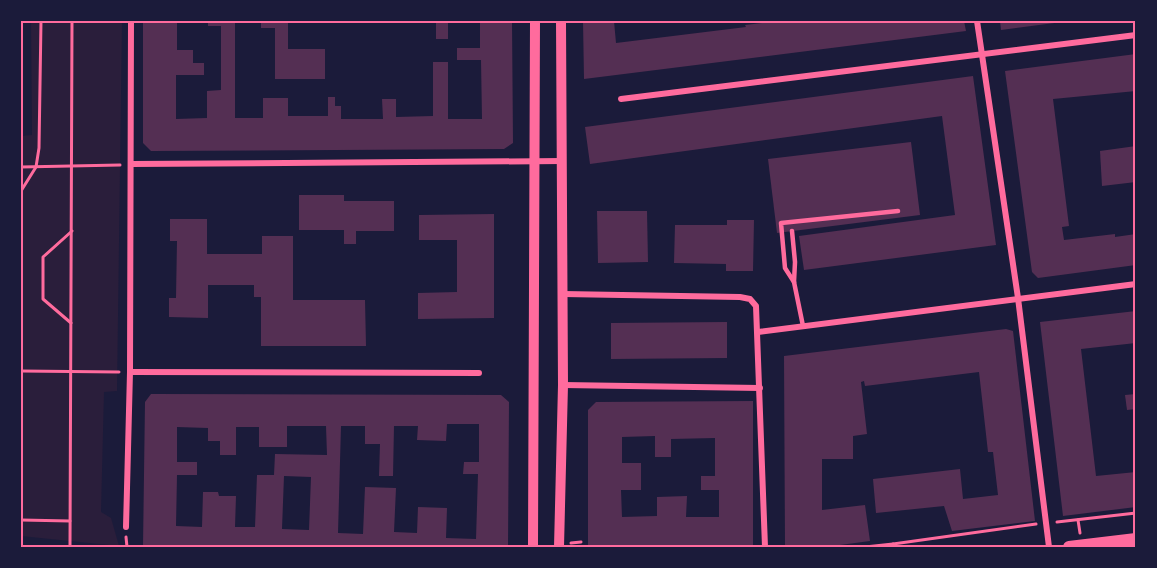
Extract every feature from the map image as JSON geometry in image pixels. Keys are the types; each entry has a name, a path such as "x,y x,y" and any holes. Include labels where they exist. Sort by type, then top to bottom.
{"main road":[{"path":"1069,547 1136,539"}],"street":[{"path":"126,527 130,372 131,21"},
{"path":"533,547 535,21"},
{"path":"559,547 563,385 561,21"},
{"path":"977,21 1018,298 1049,547"},
{"path":"621,99 1136,35"},
{"path":"131,164 563,161"},
{"path":"758,332 1136,284"},
{"path":"563,294 740,297 750,299 756,306 765,547"},
{"path":"130,372 479,373"},
{"path":"563,385 760,388"}],"lane":[{"path":"794,282 785,268 781,223 898,211"},
{"path":"792,231 794,282 803,326"}],"path":[{"path":"21,191 36,167 41,127 41,21"},
{"path":"70,547 72,21"},
{"path":"21,167 131,164"},
{"path":"72,231 43,257 43,299 72,323"},
{"path":"21,372 130,372"},
{"path":"21,384 21,429"},
{"path":"865,547 1136,513"},
{"path":"21,520 70,521"}],"shaded area":[{"path":"31,21 122,21 117,391 104,392 101,512 111,518 119,546 21,536 21,136 32,135"}],"building":[{"path":"143,21 177,21 177,50 193,50 193,63 204,63 204,75 176,75 176,119 207,118 207,91 221,90 221,26 208,26 208,21 235,21 235,118 263,118 263,98 288,98 288,116 328,116 328,97 335,97 335,106 341,106 341,119 383,119 382,99 396,99 396,117 433,116 433,62 448,62 448,119 482,119 481,60 457,60 457,48 480,48 480,21 512,21 513,143 504,149 151,151 143,143"},
{"path":"261,21 288,21 288,49 325,49 325,79 275,79 275,28 261,28"},
{"path":"436,21 448,21 448,39 436,39"},
{"path":"583,21 614,21 616,43 777,21 964,21 966,31 584,79"},
{"path":"1000,21 1062,21 1062,22 1001,30"},
{"path":"1136,54 1136,91 1053,99 1069,226 1062,227 1064,240 1136,234 1136,265 1038,278 1032,272 1005,71"},
{"path":"973,76 996,245 804,270 799,236 955,215 942,116 590,164 585,127"},
{"path":"911,142 920,215 777,233 768,159"},
{"path":"1136,146 1136,182 1102,186 1100,151"},
{"path":"299,195 344,195 344,201 394,201 394,231 356,231 356,244 344,244 344,230 299,230"},
{"path":"597,211 647,211 648,262 598,263"},
{"path":"494,214 494,318 418,319 418,293 457,292 457,240 419,240 419,215"},
{"path":"170,219 207,219 207,254 262,254 262,236 293,236 293,300 365,300 366,346 261,346 261,297 254,297 254,285 208,285 208,318 169,317 169,298 176,298 177,241 170,241"},
{"path":"727,220 754,220 753,271 726,271 726,264 674,263 675,225 727,225"},
{"path":"1136,311 1136,343 1081,349 1096,476 1136,472 1136,507 1063,516 1040,322"},
{"path":"727,322 727,358 611,359 611,323"},
{"path":"1006,329 1013,331 1035,521 952,531 944,506 876,513 873,479 960,469 963,499 998,495 993,452 988,452 979,372 865,386 864,381 861,382 867,434 853,436 853,459 822,459 822,510 865,505 870,541 825,547 785,547 784,356"},
{"path":"151,394 501,395 509,402 508,547 143,547 145,402","holes":["447,424 479,424 479,462 464,462 463,474 478,474 476,539 446,538 447,508 418,507 417,533 394,532 396,488 365,487 363,534 338,533 341,426 365,426 365,444 380,444 379,476 393,476 394,426 418,426 417,440 446,441","287,426 326,426 327,455 275,454 274,475 257,475 255,527 235,527 236,496 219,496 218,492 203,492 202,527 176,526 177,475 197,475 197,462 177,462 177,427 208,428 208,441 220,441 220,455 236,455 236,427 259,427 259,447 287,447","284,476 311,477 309,530 282,529"]},
{"path":"1136,394 1136,409 1127,410 1125,395"},
{"path":"753,401 753,547 588,547 588,410 596,402","holes":["655,436 655,457 671,457 671,439 715,438 715,476 701,476 701,490 719,490 719,517 686,517 687,496 657,497 657,516 622,517 621,490 641,490 641,463 622,463 622,437"]}]}
